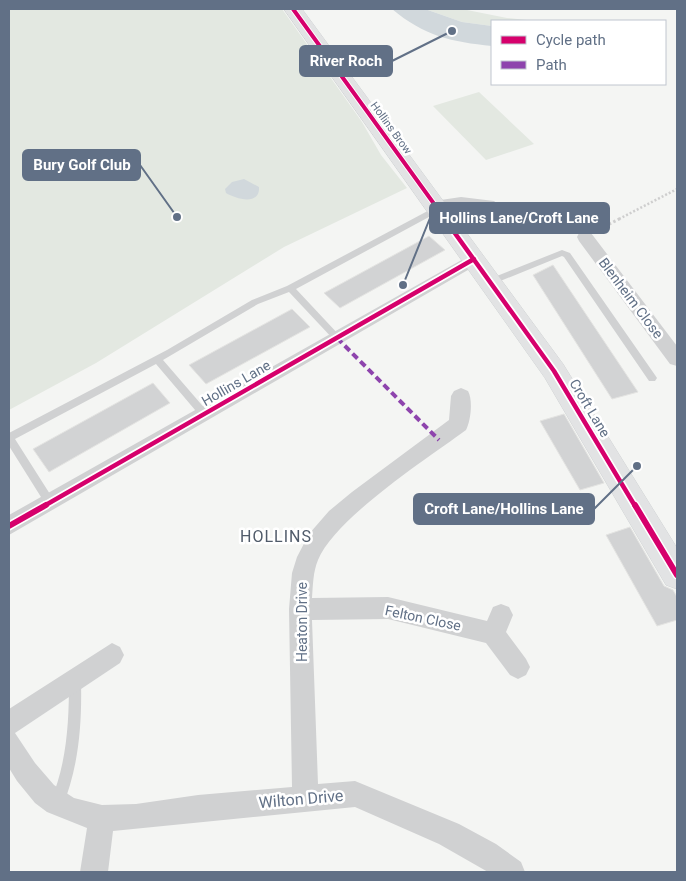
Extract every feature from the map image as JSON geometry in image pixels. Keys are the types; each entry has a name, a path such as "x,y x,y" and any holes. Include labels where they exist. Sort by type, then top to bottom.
{"street":[{"name":"Hollins Brow","path":"293,9 474,259"},
{"name":"Blenheim Close","path":"585,236 677,359"},
{"name":"Croft Lane","path":"474,259 554,371 677,575"},
{"name":"Hollins Lane","path":"9,526 474,259"},
{"name":"Heaton Drive","path":"305,799 300,609 303,573 317,541 337,518 360,498 450,433 459,424 461,396"},
{"name":"Felton Close","path":"300,609 388,608 497,625 518,667"},
{"path":"9,723 112,655"},
{"path":"9,743 24,772 56,804"},
{"name":"Wilton Drive","path":"56,804 78,814 102,818 136,817 198,808 355,794 449,834 486,854 511,872"},
{"path":"94,872 102,818"}],"lane":[{"path":"50,502 9,438 156,359 256,302 290,288 435,206 461,200 494,204"},
{"path":"490,282 562,253 566,255 652,378"},
{"path":"290,288 337,338"},
{"path":"156,359 204,414"},
{"path":"56,804 66,782 74,731 75,679"}],"path":[{"path":"585,236 677,190"}],"shaded area":[{"path":"9,9 282,9 362,122 381,155 407,188 284,247 96,363 9,410"},
{"path":"392,9 425,9 462,22 491,26 491,46 451,40 427,32"},
{"path":"425,9 462,9 526,20 491,20 491,26 462,22"},
{"path":"479,92 534,144 486,160 433,106"},
{"path":"244,179 259,187 256,197 241,199 226,193 225,189 232,182"}],"building":[{"path":"429,236 445,250 340,308 324,293"},
{"path":"553,265 638,392 612,399 533,275"},
{"path":"292,309 310,327 206,384 189,365"},
{"path":"153,383 170,403 49,472 33,449"},
{"path":"564,414 604,483 580,490 540,421"},
{"path":"630,527 664,586 673,590 677,597 677,620 657,626 606,535"}],"marked path":[{"path":"337,338 439,440"}],"cycle path":[{"path":"293,9 554,371 677,575"},
{"path":"9,526 474,259"}],"place":[{"name":"River Roch","path":"452,31"},
{"name":"Bury Golf Club","path":"177,217"},
{"name":"Hollins Lane/Croft Lane","path":"403,285"},
{"name":"Croft Lane/Hollins Lane","path":"637,466"}],"district":[{"name":"HOLLINS","path":"276,536"}]}
